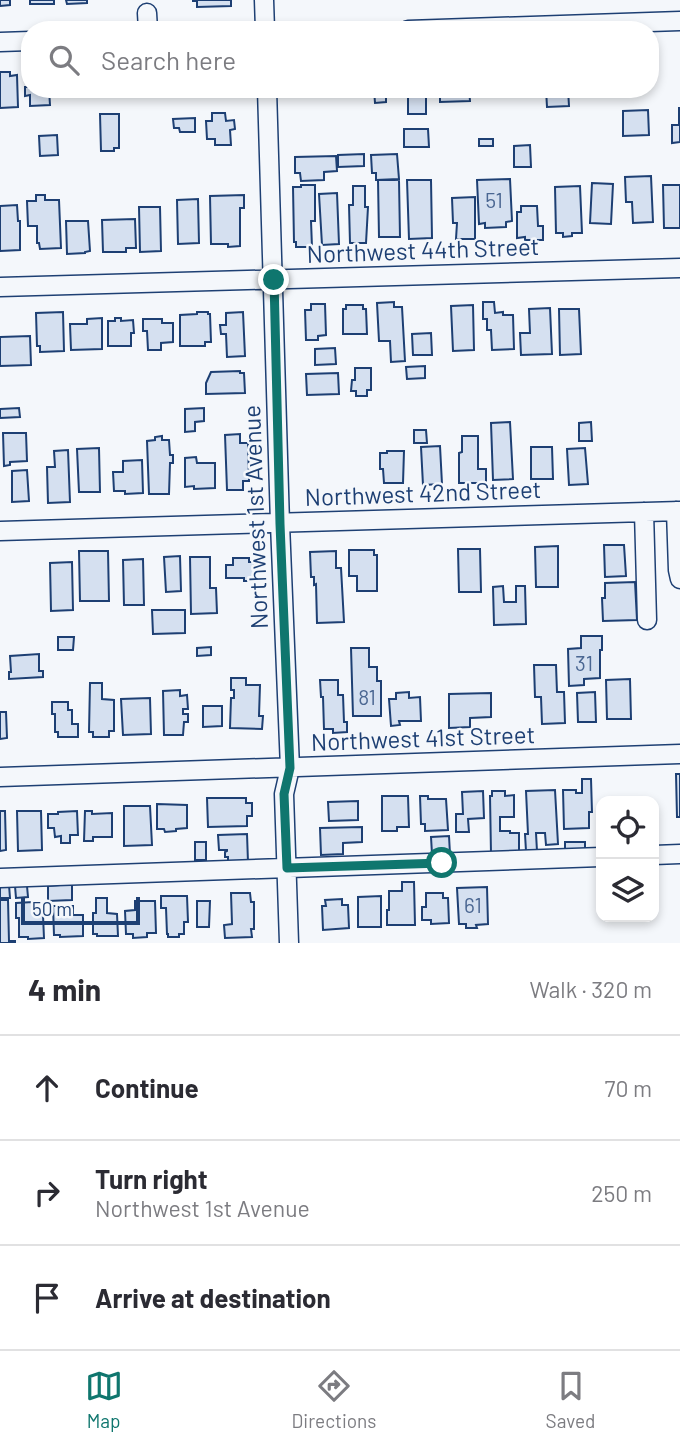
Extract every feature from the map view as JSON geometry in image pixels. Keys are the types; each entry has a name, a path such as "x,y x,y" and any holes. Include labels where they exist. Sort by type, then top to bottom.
{"street":[{"path":"264,0 265,21"},
{"path":"659,22 680,21"},
{"path":"0,42 21,41"},
{"name":"Northwest 1st Avenue","path":"267,98 290,768 284,794 289,943"},
{"name":"Northwest 44th Street","path":"0,287 680,268"},
{"path":"678,511 677,570 680,579"},
{"name":"Northwest 42nd Street","path":"0,531 678,511"},
{"path":"644,512 647,620"},
{"name":"Northwest 41st Street","path":"0,777 680,754"},
{"path":"659,855 680,854"},
{"path":"0,878 596,857"}],"building":[{"path":"0,0 10,0 10,5 0,6"},
{"path":"30,0 54,0 54,4 30,4"},
{"path":"66,0 87,0 87,3 67,4"},
{"path":"193,0 231,0 231,6 197,7 197,1"},
{"path":"0,72 10,72 10,76 17,75 18,107 0,108"},
{"path":"30,98 50,98 50,105 30,106"},
{"path":"375,98 386,98 386,102 375,103"},
{"path":"408,98 426,98 426,114 408,114"},
{"path":"440,98 470,98 470,101 440,102"},
{"path":"546,98 569,98 569,106 547,107"},
{"path":"679,108 680,142 672,143 672,125 679,125"},
{"path":"648,110 649,135 623,136 623,111"},
{"path":"212,113 225,113 226,121 234,120 235,129 230,130 231,145 215,145 215,139 207,139 206,121 212,121"},
{"path":"100,114 119,114 119,148 114,148 114,151 101,151"},
{"path":"195,118 195,132 180,132 179,128 174,128 173,119"},
{"path":"404,129 428,129 429,147 404,147"},
{"path":"57,135 58,155 40,156 39,136"},
{"path":"479,139 493,139 493,146 479,146"},
{"path":"530,145 531,167 514,167 514,146"},
{"path":"364,154 364,166 338,167 338,155"},
{"path":"397,154 399,179 376,180 376,173 372,173 371,155"},
{"path":"336,156 337,171 324,172 324,180 301,181 300,173 295,173 295,157"},
{"path":"651,176 653,222 633,223 632,202 626,202 625,177"},
{"path":"510,179 512,221 506,222 506,227 485,228 485,223 479,224 477,180"},
{"path":"378,180 399,180 400,237 379,237"},
{"path":"407,180 431,180 432,238 409,239"},
{"path":"592,183 613,184 611,224 590,223"},
{"path":"315,185 315,221 311,221 312,247 296,247 294,242 293,187"},
{"path":"663,185 680,185 680,228 664,228"},
{"path":"353,186 365,186 365,207 368,207 366,243 350,243 349,205 353,205"},
{"path":"580,186 582,233 563,237 563,233 556,233 555,187"},
{"path":"337,193 339,244 322,245 319,194"},
{"path":"36,195 45,195 45,200 59,200 61,248 40,249 37,243 37,226 28,226 27,201 36,201"},
{"path":"244,195 244,208 240,208 240,246 211,244 210,196"},
{"path":"475,197 475,239 456,239 457,223 453,223 452,198"},
{"path":"198,199 199,243 178,244 177,200"},
{"path":"17,205 20,250 0,251 0,206"},
{"path":"521,206 537,206 538,226 543,226 543,240 517,238 517,212 521,212"},
{"path":"139,207 160,207 161,251 140,252"},
{"path":"135,219 136,248 126,248 126,252 103,252 102,220"},
{"path":"66,221 88,221 90,251 67,254"},
{"path":"394,302 394,307 402,307 405,361 391,362 390,341 379,341 377,303"},
{"path":"483,302 494,302 495,313 513,315 514,349 492,350 491,330 487,330 487,319 483,319"},
{"path":"311,304 325,304 326,335 318,336 318,340 306,340 305,310 311,310"},
{"path":"346,305 363,305 363,309 366,309 367,334 343,334 343,309 346,309"},
{"path":"473,305 474,350 453,351 451,306"},
{"path":"550,308 552,354 521,355 520,333 530,333 529,309"},
{"path":"559,309 579,309 581,354 560,355"},
{"path":"63,312 64,351 40,352 40,346 37,346 36,313"},
{"path":"197,312 210,314 211,342 205,342 205,346 180,346 180,315"},
{"path":"243,312 245,356 227,357 226,334 221,334 220,325 226,325 226,313"},
{"path":"102,318 102,349 71,350 70,324 87,324 87,319"},
{"path":"115,318 121,318 121,321 133,320 131,346 108,346 108,321 115,321"},
{"path":"143,319 162,319 162,323 173,323 173,342 161,343 161,350 148,350"},
{"path":"431,333 432,355 413,355 412,334"},
{"path":"30,336 31,365 0,366 0,337"},
{"path":"335,348 336,364 315,365 315,349"},
{"path":"425,366 425,378 407,379 406,367"},
{"path":"355,368 371,368 371,390 367,390 367,396 356,396 356,391 351,391"},
{"path":"211,372 244,373 245,393 206,394 206,383"},
{"path":"338,373 339,394 307,395 306,374"},
{"path":"19,408 20,417 0,418 0,409"},
{"path":"204,408 204,421 195,422 195,431 185,432 185,409"},
{"path":"510,422 513,479 493,480 491,423"},
{"path":"591,422 592,441 579,441 579,423"},
{"path":"414,430 426,430 427,443 414,443"},
{"path":"3,433 26,433 27,461 10,462 10,465 4,466"},
{"path":"240,434 240,443 248,443 249,481 243,481 243,490 227,490 225,435"},
{"path":"162,436 162,440 169,440 170,455 173,455 173,463 170,463 169,494 149,494 147,441"},
{"path":"462,436 478,436 478,469 486,469 486,483 459,483"},
{"path":"440,446 442,484 423,485 421,447"},
{"path":"531,447 552,447 553,479 531,479"},
{"path":"99,448 100,492 79,492 77,449"},
{"path":"585,448 588,484 569,485 567,449"},
{"path":"68,450 70,502 48,503 47,467 55,467 54,451"},
{"path":"404,451 403,483 384,483 383,469 380,469 380,453"},
{"path":"196,457 197,463 215,463 215,488 185,487 185,458"},
{"path":"142,460 143,493 125,494 125,491 114,491 113,472 123,472 123,461"},
{"path":"27,470 29,501 12,502 12,471"},
{"path":"604,545 624,545 626,576 605,577"},
{"path":"558,546 558,587 536,587 535,547"},
{"path":"458,549 480,549 481,592 459,592"},
{"path":"349,550 374,550 374,555 377,555 377,591 357,591 357,576 349,576"},
{"path":"79,551 108,551 109,601 80,601"},
{"path":"336,551 336,568 341,568 344,622 317,623 316,584 314,585 314,577 311,577 310,552"},
{"path":"180,556 181,591 166,592 164,557"},
{"path":"190,557 210,557 210,588 216,588 217,613 191,614"},
{"path":"233,558 249,558 249,562 254,562 254,581 226,578 226,565 233,565"},
{"path":"143,559 144,605 124,605 123,560"},
{"path":"72,562 73,610 51,611 50,563"},
{"path":"635,582 637,620 603,621 602,598 605,598 605,583"},
{"path":"503,586 504,602 516,602 516,586 525,586 526,624 494,625 493,587"},
{"path":"152,610 185,610 185,633 153,634"},
{"path":"581,636 602,636 600,678 584,679 584,685 569,686 568,649 581,648"},
{"path":"58,637 74,637 73,650 58,650"},
{"path":"211,647 211,655 197,656 197,648"},
{"path":"351,648 369,648 369,667 377,667 377,681 381,681 381,716 353,716"},
{"path":"39,654 39,671 43,671 43,677 9,679 10,656"},
{"path":"534,665 556,665 557,692 564,692 565,723 542,724 541,697 535,697"},
{"path":"231,678 246,678 246,685 260,685 259,716 263,716 262,729 230,728 231,698 234,698"},
{"path":"630,679 631,719 607,719 606,680"},
{"path":"320,680 338,680 338,695 343,695 347,732 333,733 333,729 324,729"},
{"path":"90,683 102,683 102,699 114,700 114,731 109,731 109,737 93,737 93,732 89,732"},
{"path":"180,690 180,696 187,695 188,709 183,709 183,714 188,714 188,722 184,722 183,735 164,735 163,691"},
{"path":"409,692 409,698 420,697 421,721 399,721 400,725 391,726 389,699 396,699 396,693"},
{"path":"595,692 596,722 578,722 577,693"},
{"path":"491,693 491,717 470,718 470,727 449,728 449,694"},
{"path":"150,698 151,734 123,735 121,699"},
{"path":"52,702 68,702 68,710 72,710 72,724 78,724 78,737 58,737 58,732 55,732"},
{"path":"203,706 222,706 222,726 203,727"},
{"path":"0,712 6,712 7,738 0,739"},
{"path":"676,774 680,774 680,817 677,817"},
{"path":"582,779 591,779 592,812 589,812 589,828 564,829 563,790 582,793"},
{"path":"555,790 558,844 546,845 545,833 536,833 537,851 526,851 526,791"},
{"path":"483,791 484,818 468,819 469,832 456,832 456,814 463,814 462,792"},
{"path":"492,791 505,791 505,796 514,795 514,817 500,817 500,831 519,833 519,853 491,854"},
{"path":"382,796 408,796 409,827 397,827 397,831 382,831"},
{"path":"420,796 446,799 448,830 425,831 425,824 421,824"},
{"path":"207,798 246,798 246,803 252,803 252,816 247,816 247,826 208,827"},
{"path":"358,801 358,820 329,821 328,802"},
{"path":"157,804 187,805 187,828 165,832 164,829 157,829"},
{"path":"124,806 150,806 152,845 124,846"},
{"path":"0,811 5,811 6,850 0,851"},
{"path":"17,811 41,811 42,850 18,851"},
{"path":"77,811 78,835 70,835 70,843 61,843 61,836 55,837 54,828 48,828 48,814"},
{"path":"85,811 92,811 92,814 112,813 112,837 93,837 93,841 84,841"},
{"path":"362,827 362,842 343,843 343,854 321,855 320,828"},
{"path":"247,834 248,862 228,863 228,857 225,857 227,850 219,850 218,835"},
{"path":"449,836 450,854 432,854 431,837"},
{"path":"195,842 206,842 206,860 195,860"},
{"path":"565,842 585,842 585,853 565,853"},
{"path":"402,882 414,882 415,925 387,925 389,891 402,891"},
{"path":"72,884 72,900 48,901 48,886"},
{"path":"0,885 9,885 10,898 0,898"},
{"path":"15,886 27,886 28,897 16,898"},
{"path":"487,887 488,924 466,928 466,924 459,924 457,888"},
{"path":"231,893 250,893 251,902 254,902 252,937 225,938 224,925 232,924"},
{"path":"426,893 443,893 443,898 448,898 449,923 431,924 431,920 422,920"},
{"path":"161,896 187,896 188,922 184,922 184,934 179,934 179,937 168,937 166,908 161,908"},
{"path":"381,896 381,927 358,927 358,897"},
{"path":"96,898 107,898 107,913 117,914 118,936 93,934"},
{"path":"342,899 342,905 348,905 349,928 323,930 322,906 326,906 325,900"},
{"path":"0,900 8,900 9,941 15,943 0,943"},
{"path":"135,901 155,901 156,933 133,938 133,934 126,934 125,911 135,910"},
{"path":"197,901 210,901 209,927 197,927"},
{"path":"33,902 34,916 43,915 44,938 19,937 16,903"},
{"path":"53,906 73,906 73,915 83,915 83,936 54,935"}],"route":[{"path":"274,280 290,768 284,794 287,868 442,863"}]}
